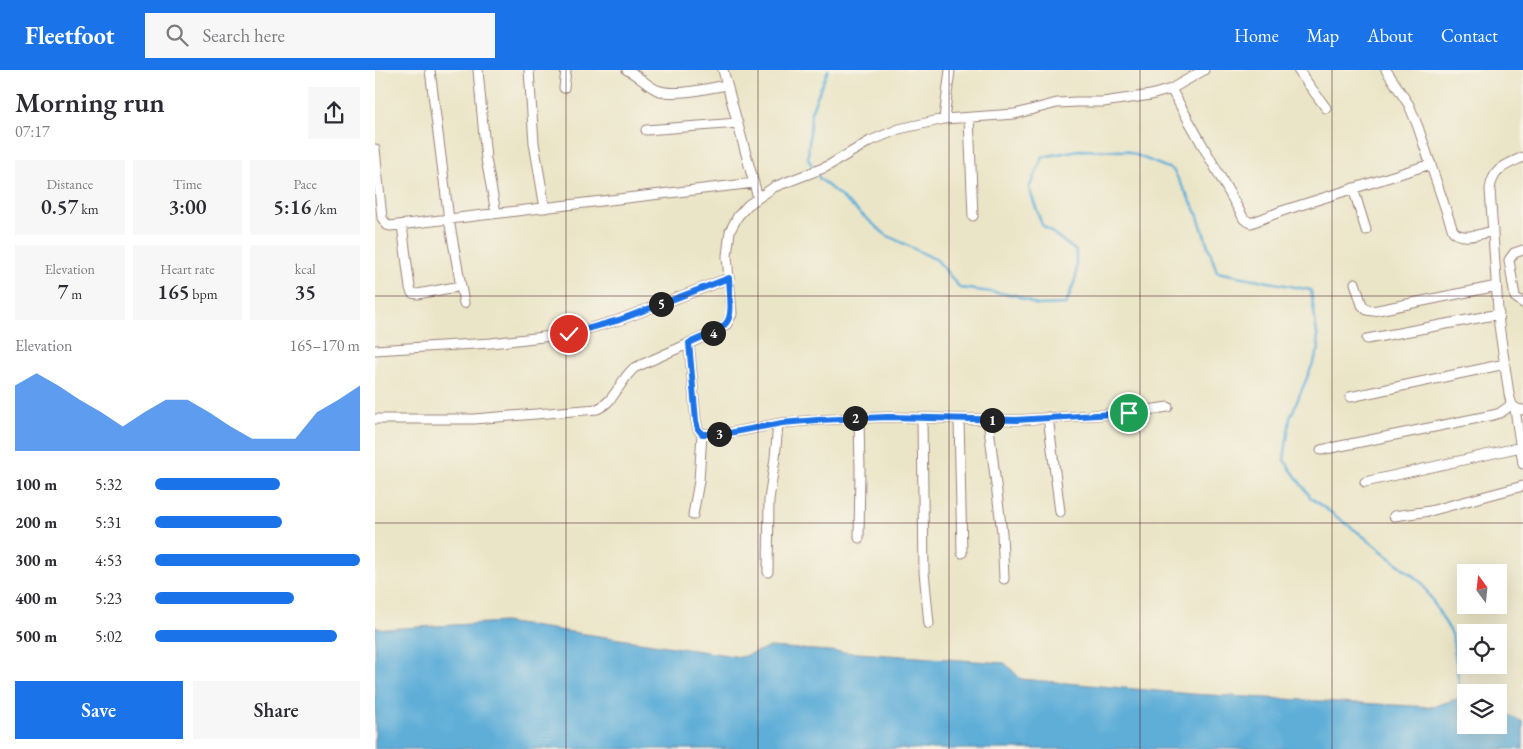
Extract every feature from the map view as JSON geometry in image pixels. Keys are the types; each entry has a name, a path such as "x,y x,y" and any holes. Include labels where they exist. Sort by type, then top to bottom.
{"street":[{"path":"430,70 449,220 464,304"},
{"path":"478,70 486,159 496,213"},
{"path":"529,70 534,143 545,208"},
{"path":"564,88 566,70"},
{"path":"627,70 655,89 664,92 675,93 727,85"},
{"path":"723,70 758,198"},
{"path":"945,119 950,70"},
{"path":"375,420 473,419 597,409 605,406 613,398 626,375 634,368 717,331 727,324 732,314 727,256 730,231 738,216 748,205 774,187 826,166 885,134 899,129 945,119 1015,114 1057,103 1103,102 1151,95 1171,89 1203,70"},
{"path":"1298,70 1327,108"},
{"path":"1387,70 1409,106 1431,164 1450,225 1457,235 1470,236 1493,231"},
{"path":"1171,89 1244,219 1251,224 1282,211 1431,164"},
{"path":"969,118 973,216"},
{"path":"646,130 738,123"},
{"path":"375,149 382,218 387,224 402,225 449,220 754,183"},
{"path":"1523,157 1496,172 1491,179 1490,189 1499,314 1505,364 1517,408 1523,461"},
{"path":"1353,188 1366,230"},
{"path":"402,225 412,293 418,294 461,286"},
{"path":"1523,250 1514,253 1509,260 1515,297 1523,304"},
{"path":"375,350 491,343 569,334 619,320 729,278"},
{"path":"1355,283 1362,305 1367,310 1373,311 1497,286"},
{"path":"1367,339 1499,314"},
{"path":"689,343 696,421 698,429 702,434 699,481 693,515"},
{"path":"1350,397 1505,364"},
{"path":"702,434 724,434 778,424 817,420 859,418 989,420 1129,413 1168,407"},
{"path":"1321,450 1493,415 1517,408"},
{"path":"1048,417 1060,512"},
{"path":"859,418 859,538"},
{"path":"922,418 924,572 929,624"},
{"path":"959,419 962,553"},
{"path":"989,420 1002,533 1004,579"},
{"path":"768,572 769,500 778,424"},
{"path":"1365,482 1521,447"},
{"path":"1394,516 1430,511 1523,486"}],"water":[{"path":"504,622 741,657 770,647 1005,663 1021,679 1192,694 1432,707 1457,699 1457,734 1507,734 1507,714 1523,722 1523,749 375,749 375,627 385,629"}],"waterway":[{"path":"814,169 808,159 811,112 828,70"},
{"path":"816,173 820,179 886,235 937,260 960,288 1015,295 1037,305 1066,304 1076,277 1076,251 1042,225 1029,188 1043,157 1078,150 1126,151 1173,170 1196,211 1217,272 1311,290 1319,349 1290,418 1284,460 1311,498 1422,583 1452,634 1459,684"}],"route":[{"path":"569,334 619,320 729,278 732,314 727,324 717,331 689,343 696,421 698,429 702,434 724,434 782,423 817,420 888,417 1016,420 1129,413"}]}
